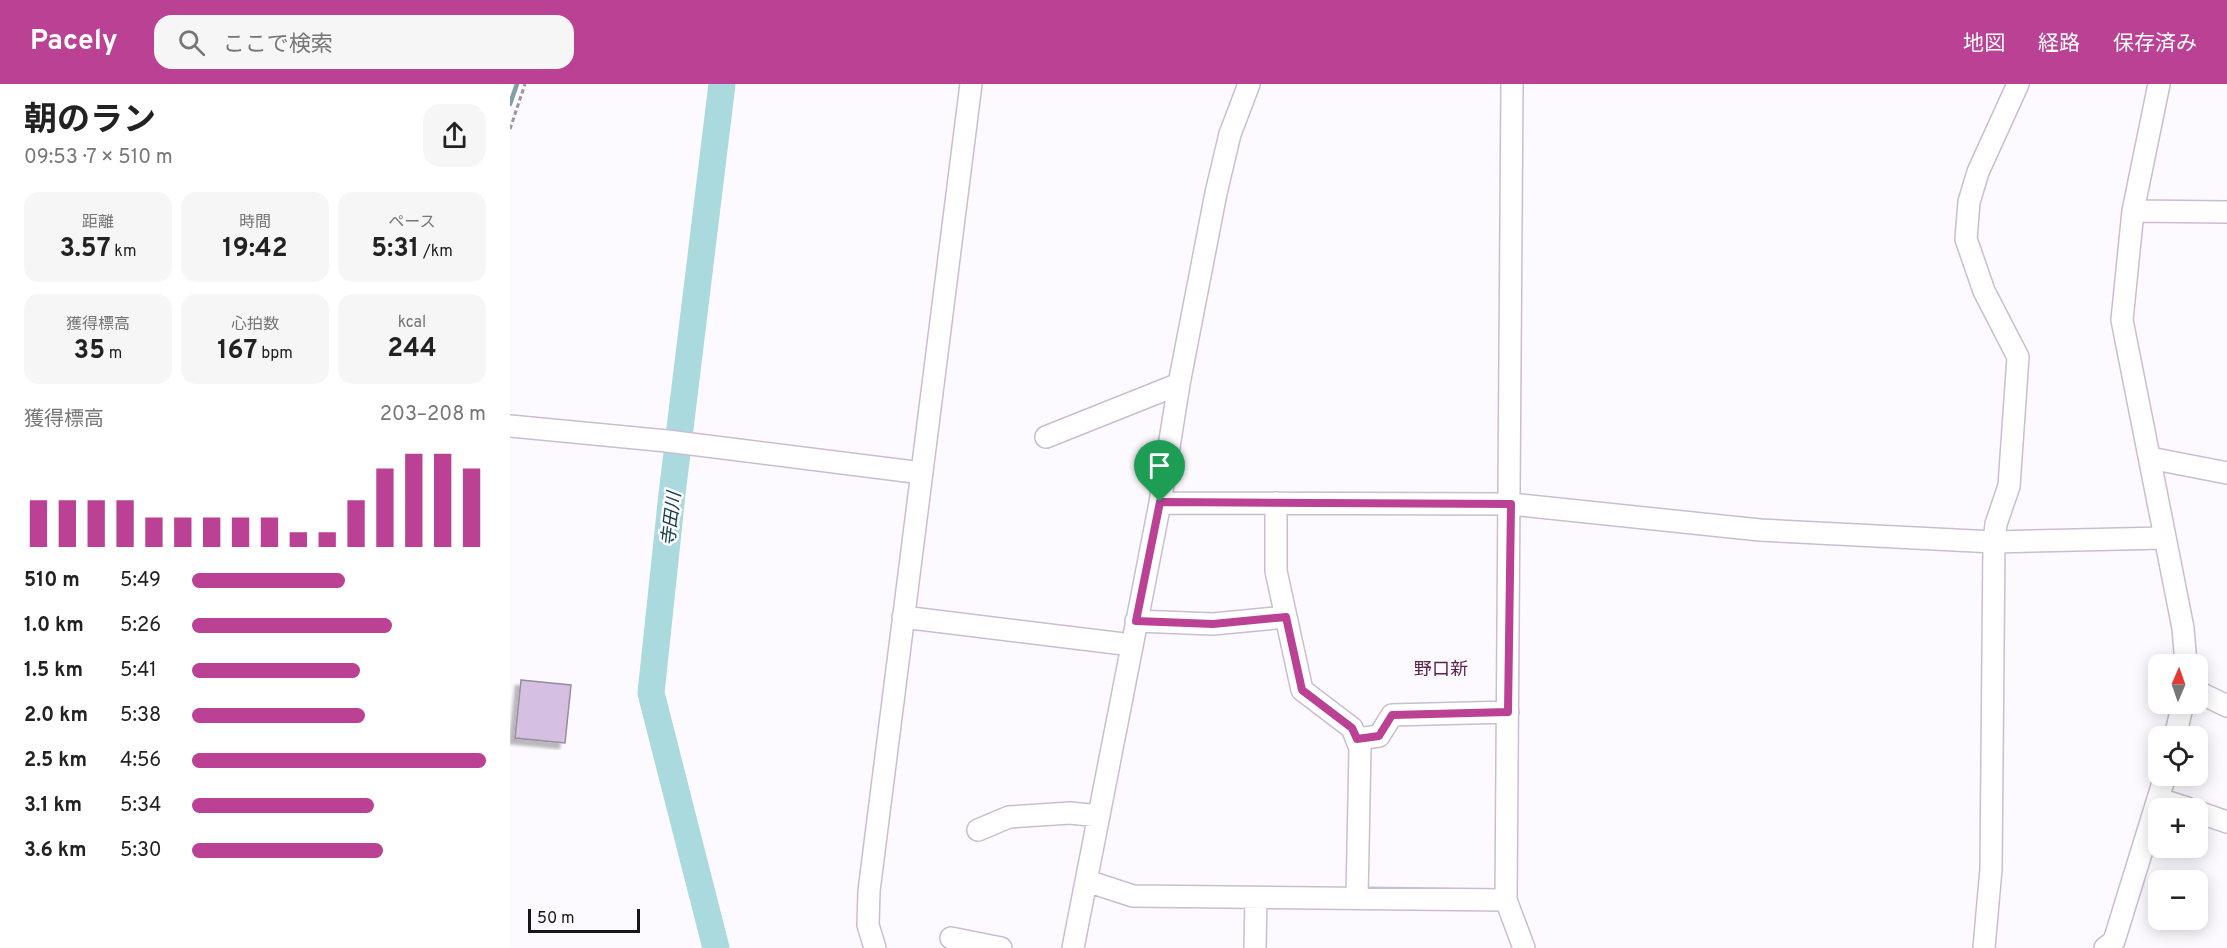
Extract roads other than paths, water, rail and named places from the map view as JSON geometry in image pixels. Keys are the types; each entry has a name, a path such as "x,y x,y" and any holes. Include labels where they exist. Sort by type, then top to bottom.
{"street":[{"path":"875,948 868,925 869,891 970,84"},
{"path":"1073,948 1160,502 1179,384 1218,184 1230,134 1250,84"},
{"path":"1512,84 1511,504 1506,900 1524,948"},
{"path":"1984,948 1991,869 1994,542 1996,524 2009,486 2018,357 1984,291 1966,239 1969,202 1978,172 2018,84"},
{"path":"2159,84 2133,211 2122,320 2150,458 2185,654"},
{"path":"2133,211 2227,212"},
{"path":"1046,437 1179,384"},
{"path":"510,426 667,441 922,473"},
{"path":"2150,458 2227,473"},
{"path":"1160,502 1511,504 1760,530 1994,542 2163,538"},
{"path":"1276,503 1276,571 1302,690 1352,728 1360,748 1357,898"},
{"path":"903,617 1132,645"},
{"path":"1136,621 1213,624 1286,617"},
{"path":"2208,697 2227,706"},
{"path":"1357,739 1379,736 1392,715 1508,712"},
{"path":"978,830 1009,817 1070,813 1099,816"},
{"path":"2208,815 2227,822"},
{"path":"2105,948 2114,941 2148,831"},
{"path":"1087,881 1133,896 1506,900"},
{"path":"1256,898 1256,948"},
{"path":"951,938 1001,948"}],"waterway":[{"path":"510,104 517,84"},
{"name":"寺田川","path":"716,948 651,693 672,494 722,84"}],"district":[{"name":"野口新","path":"1441,669"}]}
